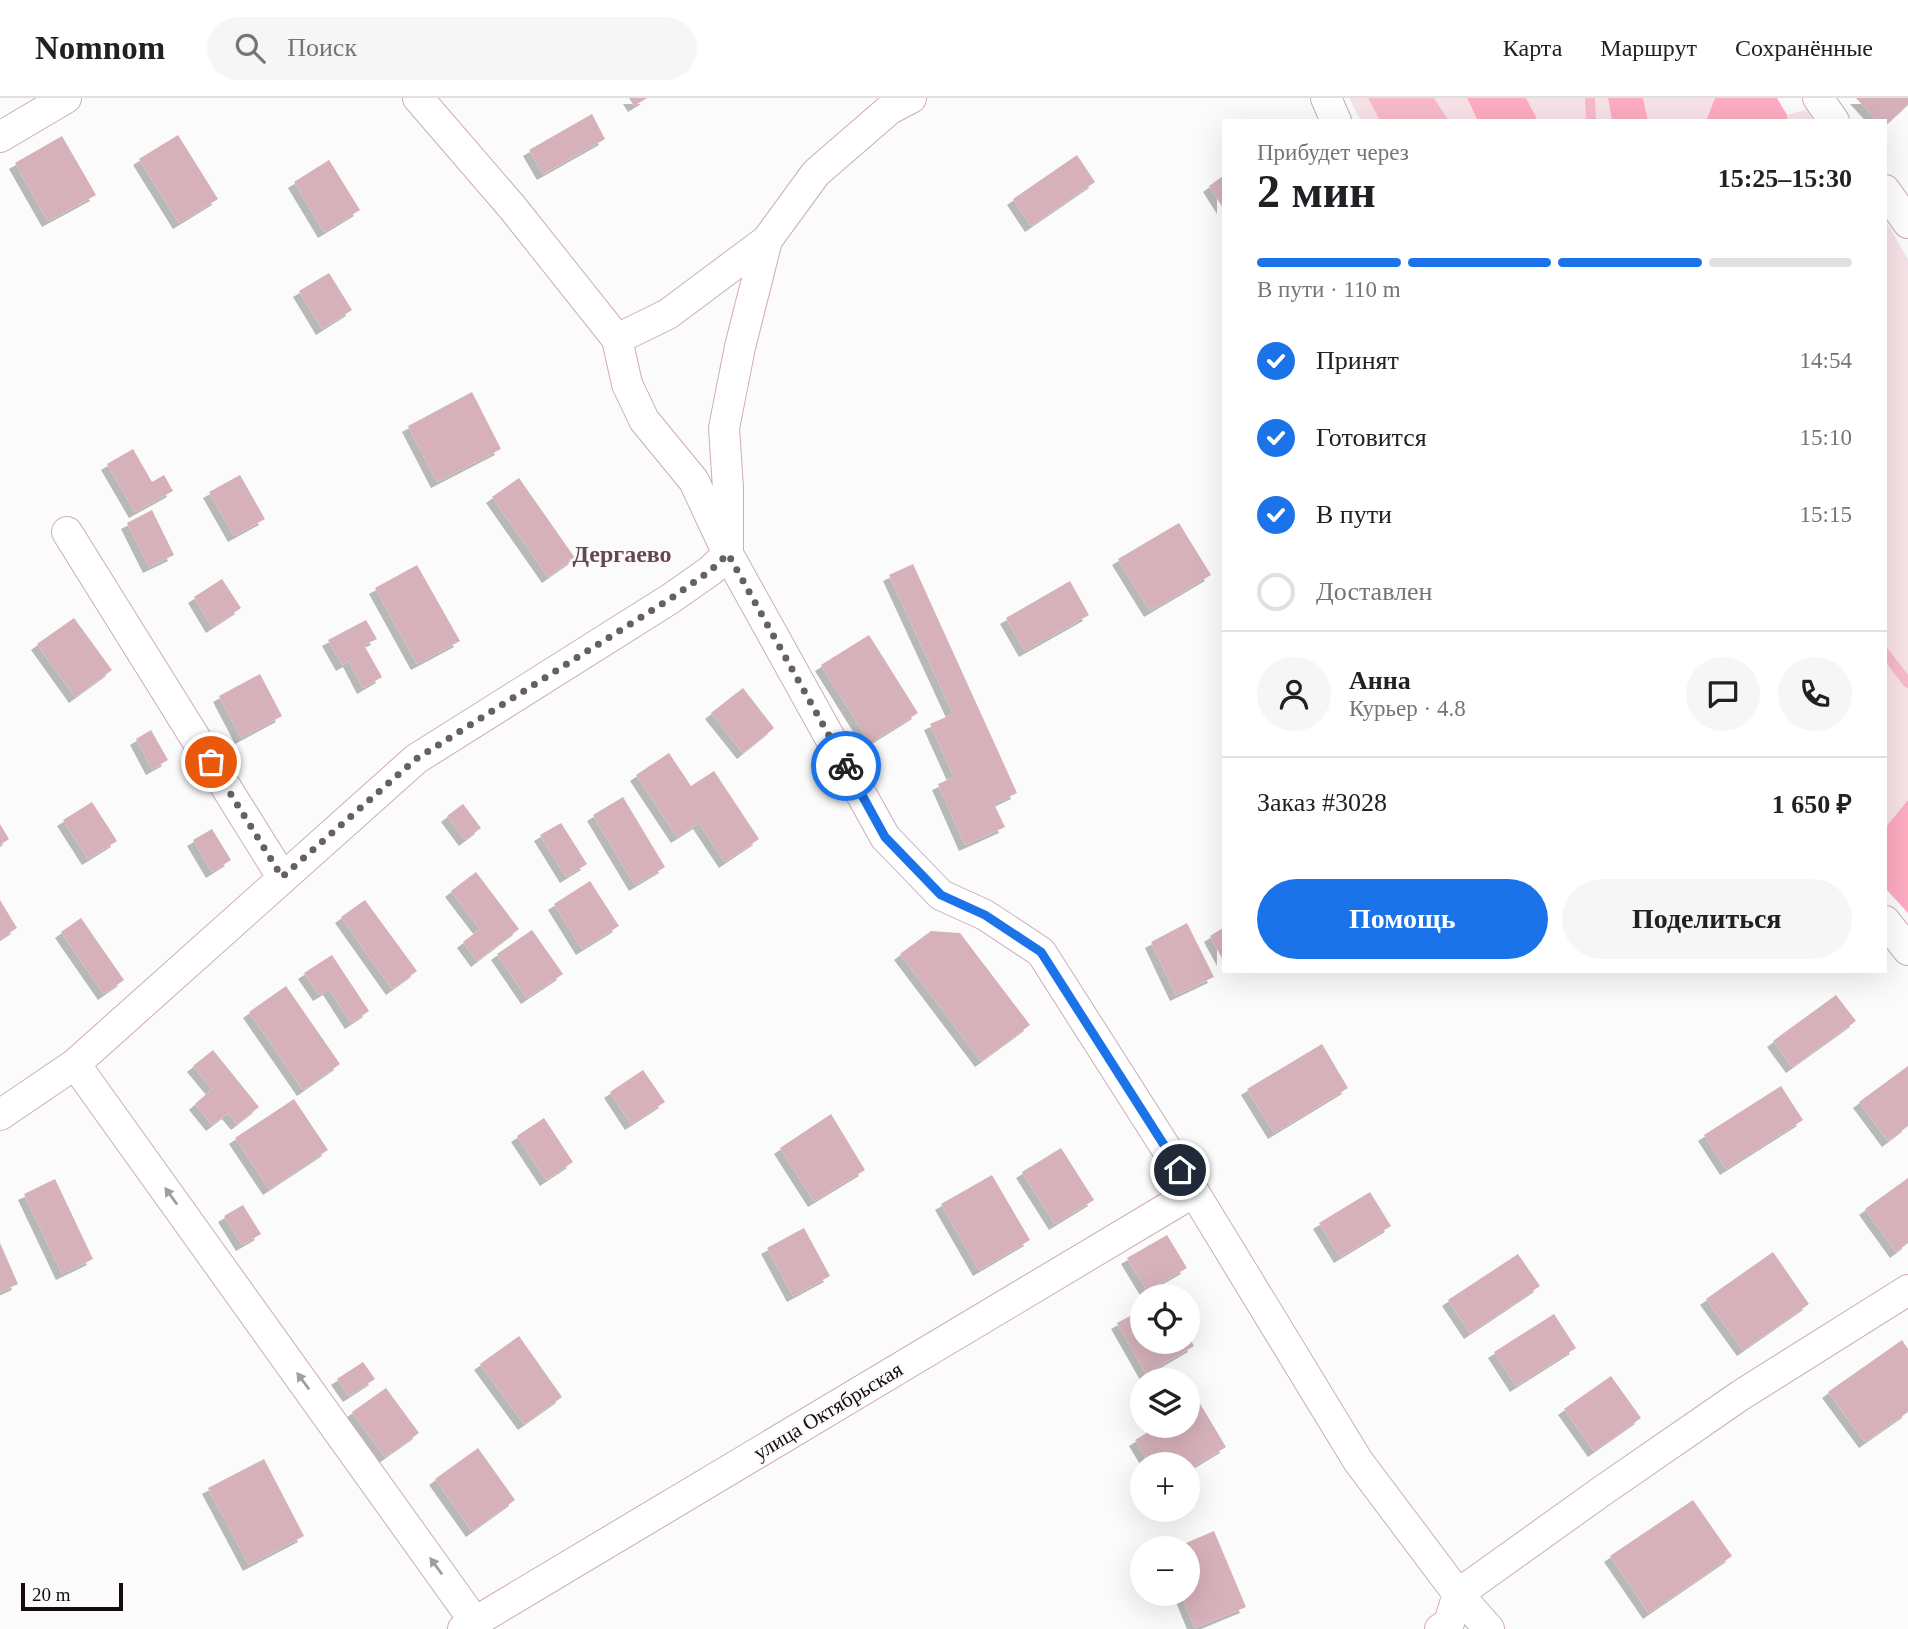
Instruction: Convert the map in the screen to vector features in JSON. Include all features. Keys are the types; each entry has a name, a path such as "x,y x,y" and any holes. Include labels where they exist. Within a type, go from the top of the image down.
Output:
{"street":[{"path":"0,137 66,98"},
{"path":"418,98 512,207 617,339 627,384 643,420 694,481 728,554 885,837 941,895 985,915 1041,952 1194,1192 1358,1461 1458,1594 1489,1629"},
{"path":"617,339 668,314 767,240 816,173 890,109 911,98"},
{"path":"1326,98 1335,119"},
{"path":"1818,98 1833,119"},
{"path":"1887,193 1908,223"},
{"path":"0,1115 75,1064 128,1019 282,877 416,759 670,599 710,571 728,554 724,428 740,347 767,240"},
{"path":"67,532 282,877"},
{"path":"1887,924 1908,950"},
{"path":"75,1064 469,1625"},
{"name":"улица Октябрьская","path":"469,1625 1194,1192"},
{"path":"1440,1629 1449,1623 1458,1594 1741,1395 1908,1290"}],"shaded area":[{"path":"1349,98 1368,98 1379,119 1360,119"},
{"path":"1368,98 1434,98 1448,119 1379,119"},
{"path":"1434,98 1467,98 1477,119 1448,119"},
{"path":"1467,98 1526,98 1537,119 1477,119"},
{"path":"1526,98 1608,98 1612,119 1537,119"},
{"path":"1608,98 1643,98 1648,119 1612,119"},
{"path":"1643,98 1715,98 1707,119 1648,119"},
{"path":"1715,98 1777,98 1788,119 1707,119"},
{"path":"1805,110 1812,119 1788,119 1787,115"},
{"path":"1887,223 1908,259 1908,800 1887,826"},
{"path":"1908,800 1908,913 1887,890 1887,826"}],"building":[{"path":"629,98 647,98 634,106"},
{"path":"1856,98 1908,98 1908,105 1887,124 1887,119 1875,119"},
{"path":"592,114 605,139 543,174 529,150"},
{"path":"178,135 218,199 179,223 139,159"},
{"path":"62,136 96,195 48,221 15,163"},
{"path":"1077,155 1095,182 1031,226 1013,199"},
{"path":"329,160 360,210 324,232 294,182"},
{"path":"1222,177 1222,206 1209,186"},
{"path":"329,273 352,310 322,329 299,291"},
{"path":"472,392 501,449 437,482 408,426"},
{"path":"133,449 152,482 164,475 173,491 135,512 107,464"},
{"path":"240,475 265,519 234,536 209,492"},
{"path":"519,478 575,558 548,577 492,497"},
{"path":"152,510 174,555 149,567 127,523"},
{"path":"1179,523 1211,575 1150,611 1118,559"},
{"path":"913,564 1017,793 994,804 1005,827 965,845 938,784 954,777 930,724 953,714 889,575"},
{"path":"417,565 460,641 417,664 375,588"},
{"path":"222,579 241,608 212,627 194,597"},
{"path":"1070,581 1089,615 1025,651 1006,618"},
{"path":"74,618 112,670 75,697 37,644"},
{"path":"366,620 377,639 364,645 382,677 363,688 349,661 342,665 328,640"},
{"path":"869,635 918,713 870,743 821,665"},
{"path":"260,674 282,716 241,738 219,696"},
{"path":"743,688 774,728 743,753 711,713"},
{"path":"151,730 168,760 152,769 136,739"},
{"path":"669,753 691,786 714,771 759,839 725,862 699,823 677,837 636,775"},
{"path":"623,797 665,867 635,885 593,815"},
{"path":"92,802 117,841 88,859 63,820"},
{"path":"463,804 481,828 465,840 447,816"},
{"path":"561,823 587,864 566,877 540,835"},
{"path":"0,824 9,839 0,845"},
{"path":"212,829 231,860 212,872 193,840"},
{"path":"476,872 519,929 477,961 463,942 480,929 451,891"},
{"path":"590,881 619,926 582,949 554,904"},
{"path":"0,900 17,928 0,939"},
{"path":"365,900 417,971 392,989 341,917"},
{"path":"81,918 124,980 104,994 61,932"},
{"path":"1187,923 1214,977 1176,995 1151,942"},
{"path":"1222,929 1222,958 1210,936"},
{"path":"532,930 563,974 527,998 497,954"},
{"path":"931,931 960,933 1030,1025 981,1061 900,954"},
{"path":"332,955 369,1011 351,1023 329,989 319,995 304,973"},
{"path":"286,986 340,1064 303,1090 249,1012"},
{"path":"1836,995 1856,1021 1792,1067 1773,1041"},
{"path":"1322,1044 1348,1088 1274,1133 1247,1089"},
{"path":"213,1050 259,1107 237,1124 228,1113 212,1125 195,1104 212,1089 193,1066"},
{"path":"1908,1066 1908,1126 1888,1141 1859,1102"},
{"path":"643,1070 665,1102 631,1124 610,1092"},
{"path":"1781,1086 1803,1120 1726,1169 1704,1135"},
{"path":"294,1099 328,1150 269,1189 235,1138"},
{"path":"831,1114 865,1170 814,1201 780,1148"},
{"path":"544,1118 573,1162 546,1180 517,1136"},
{"path":"1061,1148 1094,1200 1055,1224 1022,1172"},
{"path":"992,1175 1030,1240 979,1270 941,1204"},
{"path":"1908,1178 1908,1243 1896,1252 1865,1209"},
{"path":"55,1179 93,1259 62,1274 24,1194"},
{"path":"1370,1192 1391,1226 1340,1257 1319,1223"},
{"path":"243,1205 261,1234 242,1245 224,1216"},
{"path":"804,1228 830,1276 793,1296 767,1248"},
{"path":"1167,1235 1187,1268 1159,1284 1143,1284 1127,1258"},
{"path":"0,1243 18,1284 0,1292"},
{"path":"1773,1252 1809,1304 1743,1350 1706,1299"},
{"path":"1518,1254 1540,1286 1470,1333 1448,1300"},
{"path":"1554,1314 1576,1348 1516,1386 1494,1352"},
{"path":"1130,1316 1130,1346 1117,1323"},
{"path":"519,1336 562,1397 524,1424 480,1364"},
{"path":"1902,1340 1908,1349 1908,1412 1865,1442 1828,1392"},
{"path":"1135,1354 1180,1354 1156,1368 1143,1368"},
{"path":"363,1362 375,1379 349,1396 337,1379"},
{"path":"1611,1376 1641,1418 1594,1451 1564,1409"},
{"path":"386,1388 419,1433 385,1457 352,1412"},
{"path":"1200,1404 1226,1447 1200,1463 1200,1452 1142,1452 1135,1440 1200,1438"},
{"path":"478,1448 515,1500 472,1531 435,1479"},
{"path":"264,1459 304,1536 249,1565 208,1488"},
{"path":"1693,1500 1732,1556 1649,1613 1610,1556"},
{"path":"1214,1531 1246,1607 1195,1628 1186,1606 1200,1606 1200,1537"}],"waterway":[{"path":"1590,98 1591,119"},
{"path":"1887,656 1908,683"}],"way so far":[{"path":"211,762 282,877 416,759 670,599 710,571 728,554 846,766"}],"district":[{"name":"Дергаево","path":"622,554"}],"route":[{"path":"846,766 885,837 941,895 985,915 1041,952 1180,1170"}]}
